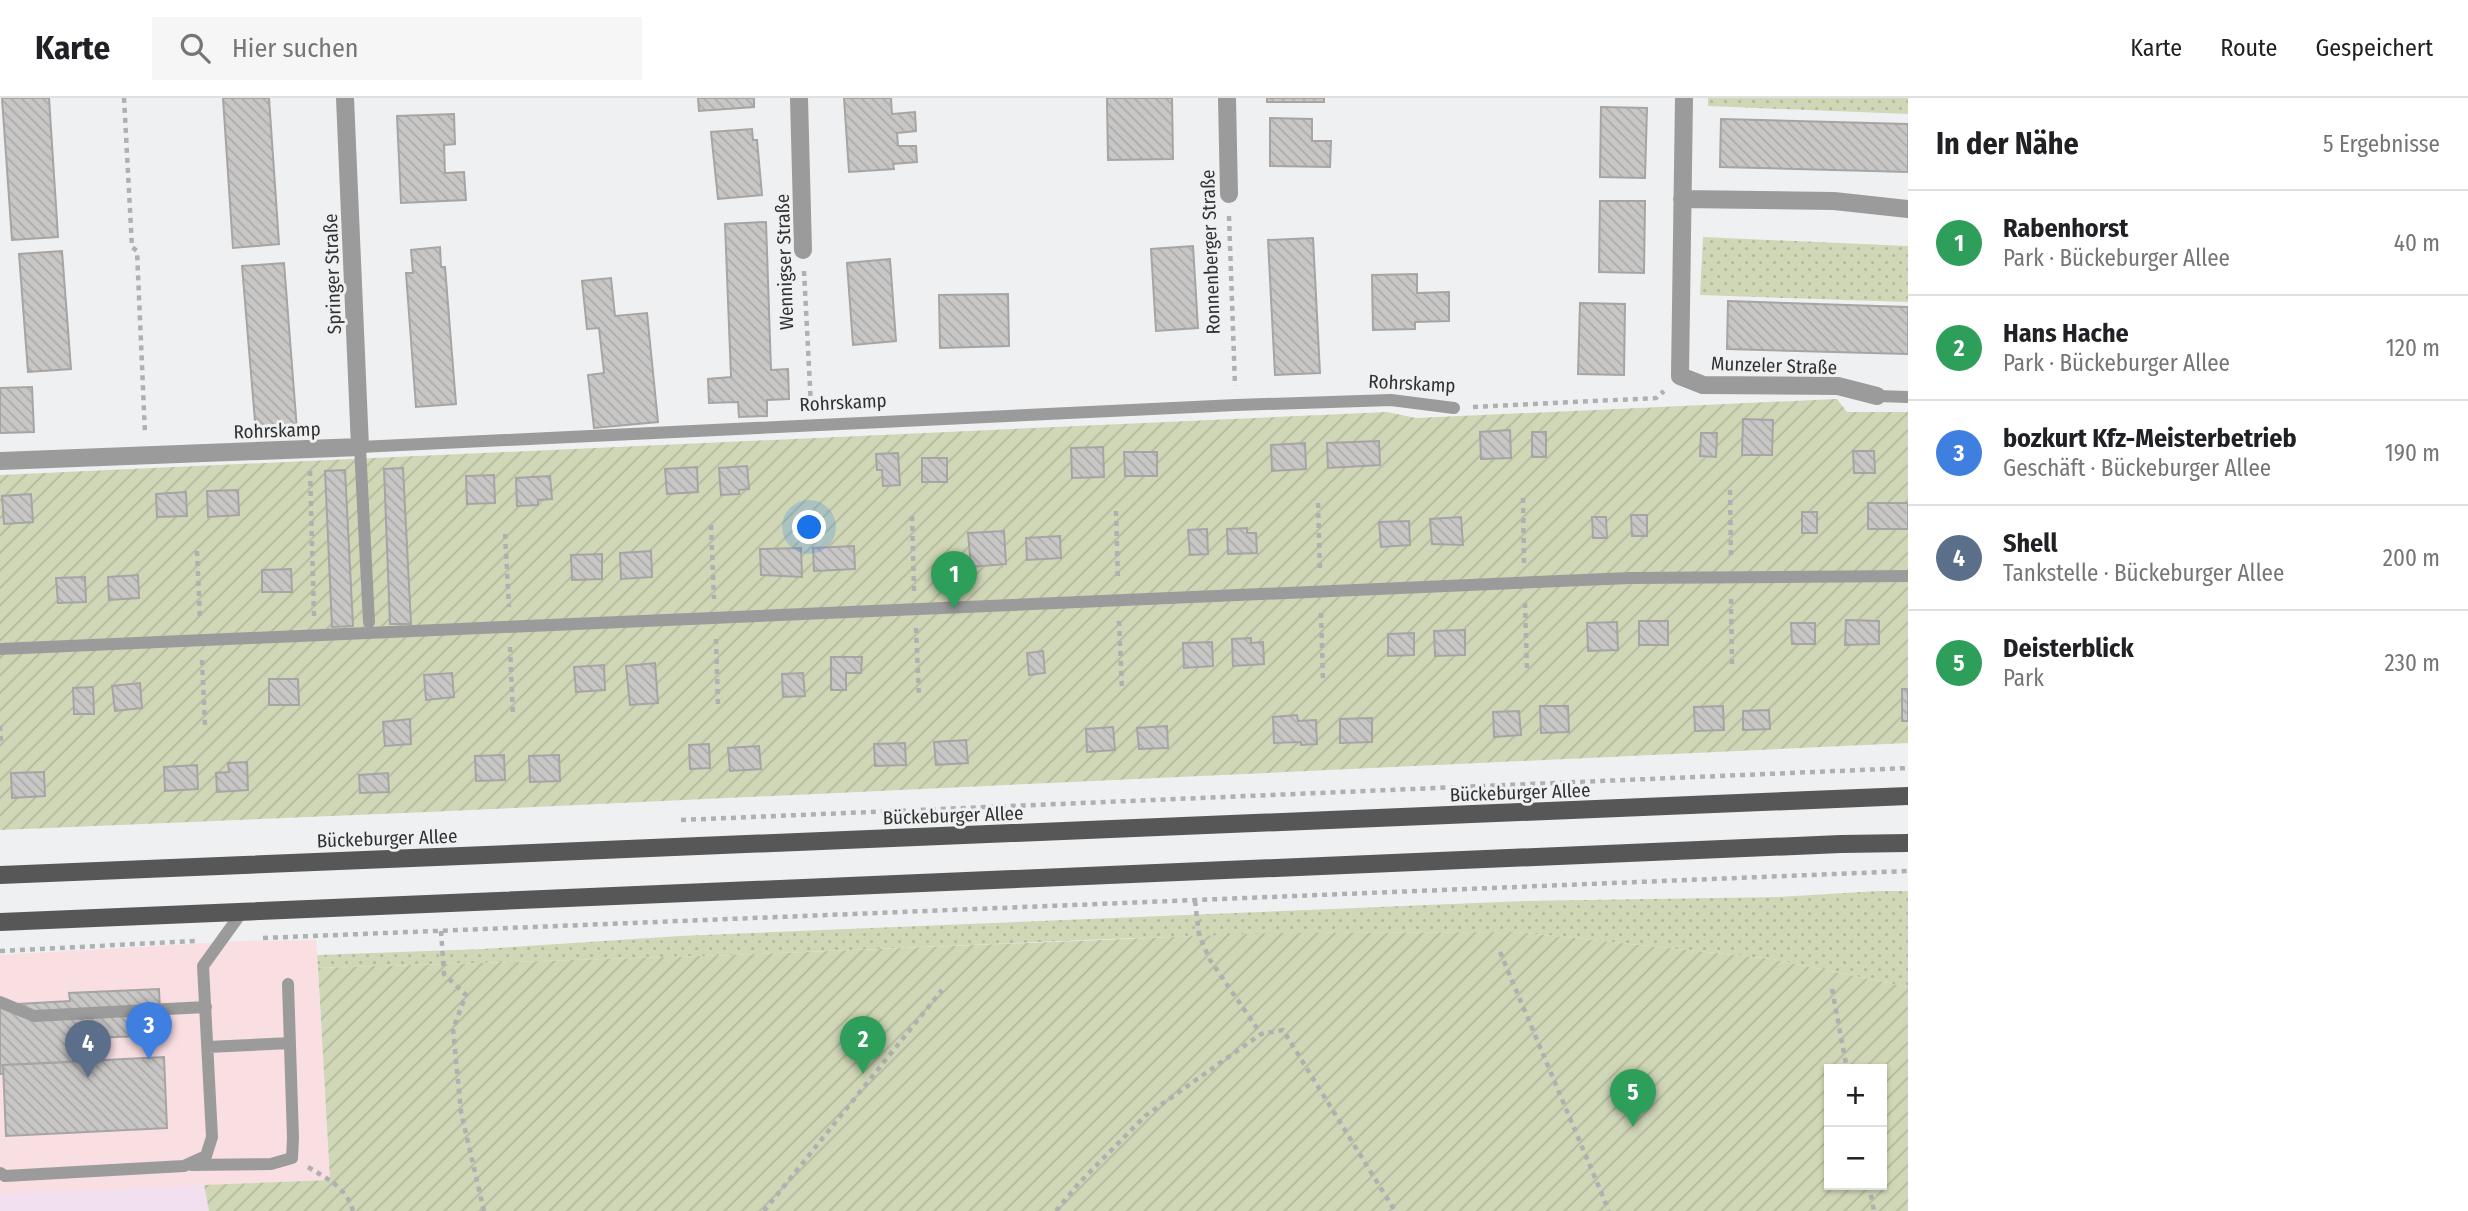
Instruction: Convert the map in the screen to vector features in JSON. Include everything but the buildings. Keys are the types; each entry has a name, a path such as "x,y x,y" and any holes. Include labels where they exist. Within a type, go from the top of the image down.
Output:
{"main road":[{"name":"Bückeburger Allee","path":"0,875 1908,796"},
{"path":"0,922 1908,843"}],"street":[{"name":"Springer Straße","path":"345,98 360,447"},
{"name":"Wennigser Straße","path":"799,98 803,250"},
{"name":"Ronnenberger Straße","path":"1227,98 1228,194"},
{"path":"1680,376 1684,98"},
{"path":"1682,199 1834,201 1908,209"},
{"name":"Munzeler Straße","path":"1680,376 1703,385 1838,386 1877,396"},
{"name":"Rohrskamp","path":"0,461 360,447"}],"lane":[{"path":"1877,396 1908,397"},
{"name":"Rohrskamp","path":"360,447 1236,405 1391,400 1454,408"},
{"path":"360,447 369,622"},
{"path":"0,649 1630,579 1908,576"},
{"path":"184,1166 206,1156 212,1137 203,966 242,912"},
{"path":"0,1173 5,1176 271,1164 292,1158 288,984"},
{"path":"0,1002 34,1016 206,1007"},
{"path":"208,1047 290,1043"}],"path":[{"path":"124,98 132,247 137,251 146,456"},
{"name":"Ronnenberger Straße","path":"1228,194 1236,405"},
{"name":"Wennigser Straße","path":"803,250 811,424"},
{"name":"Rohrskamp","path":"1454,408 1656,398 1680,376"},
{"path":"309,449 315,634"},
{"path":"0,726 1,741"},
{"path":"668,821 1908,768"},
{"path":"0,951 222,939 1908,871"},
{"path":"1195,901 1199,935 1210,960 1261,1034"},
{"path":"441,931 444,974 466,995 453,1028 461,1112 484,1211"},
{"path":"1500,953 1609,1211"},
{"path":"1832,989 1846,1064"},
{"path":"764,1211 942,990"},
{"path":"1056,1211 1080,1182 1145,1116 1261,1034 1283,1030 1395,1211"},
{"path":"292,1158 349,1196 353,1211"},
{"path":"1870,1190 1874,1211"}],"shaded area":[{"path":"316,940 330,1180 0,1194 0,955 241,941"},
{"path":"204,1185 209,1211 0,1211 0,1194"}],"green space":[{"path":"1708,98 1908,98 1908,114 1708,106"},
{"path":"1703,237 1908,246 1908,302 1700,295"},
{"path":"1837,399 1847,412 1908,412 1908,743 0,830 0,475 1387,412 1416,418"},
{"path":"1908,891 1908,987 1772,959 1517,932 1314,933 1110,939 732,955 318,968 317,955 483,949 680,936 1525,901 1778,897"},
{"path":"1517,932 1772,959 1908,987 1908,1211 209,1211 204,1185 330,1180 318,968 732,955 1271,933"}],"place":[{"name":"Rabenhorst","path":"954,609"},
{"name":"bozkurt Kfz-Meisterbetrieb","path":"149,1060"},
{"name":"Hans Hache","path":"863,1074"},
{"name":"Shell","path":"88,1078"},
{"name":"Deisterblick","path":"1633,1127"}]}
